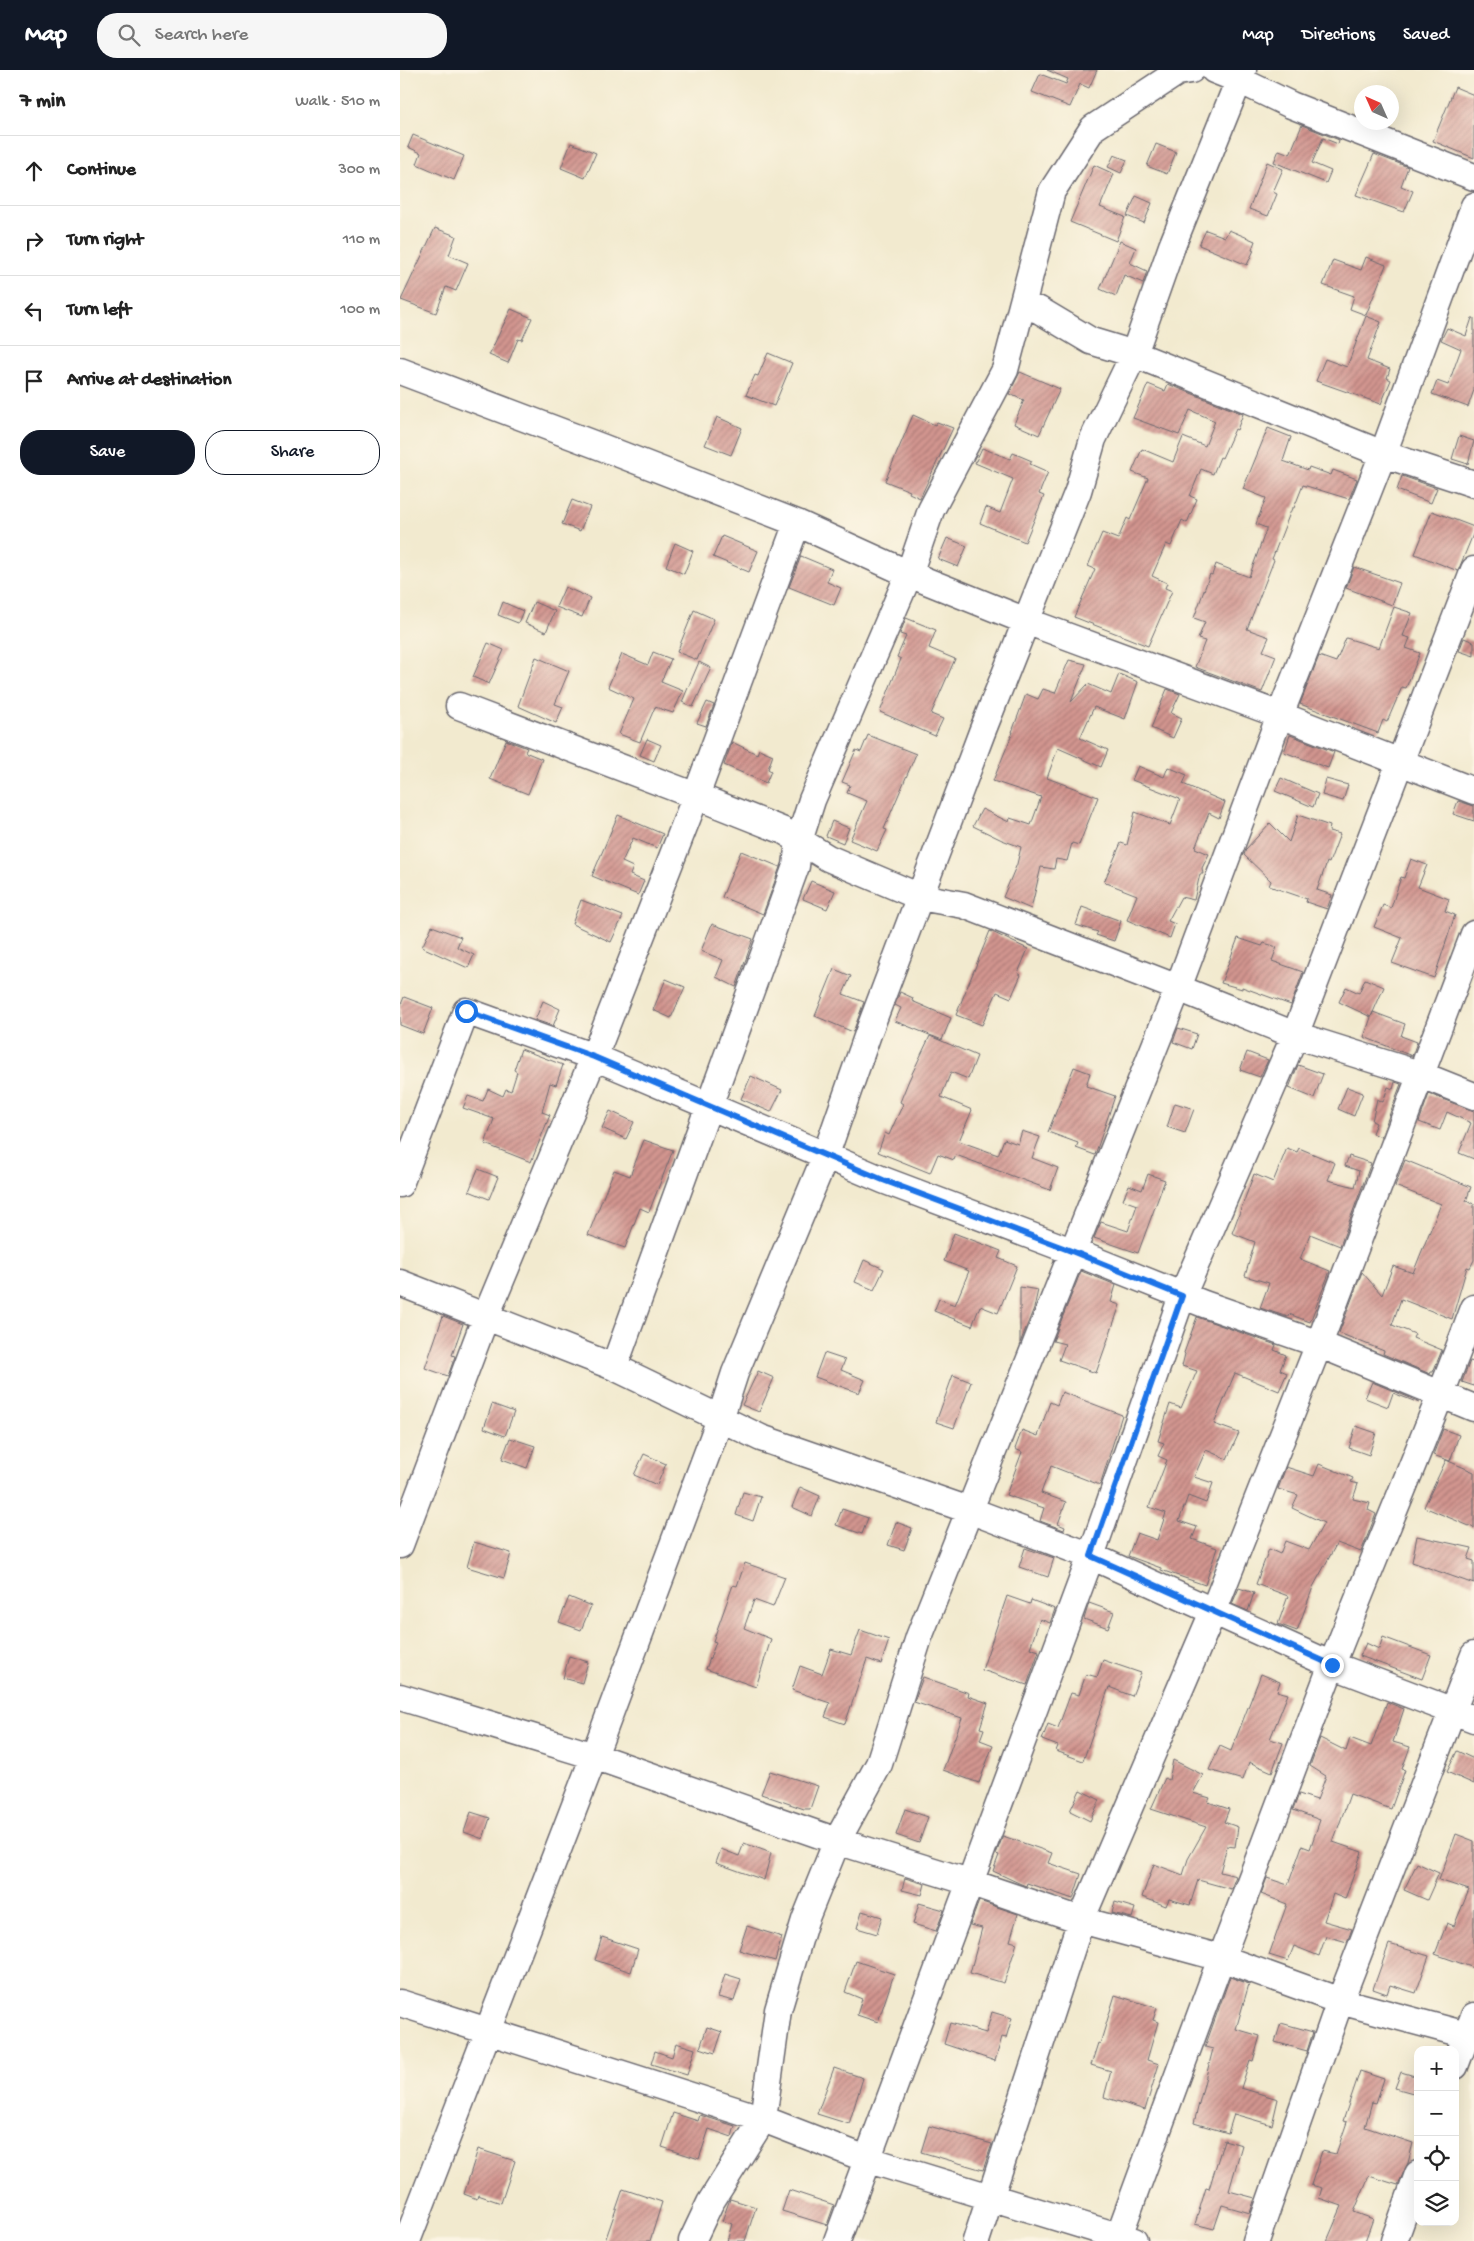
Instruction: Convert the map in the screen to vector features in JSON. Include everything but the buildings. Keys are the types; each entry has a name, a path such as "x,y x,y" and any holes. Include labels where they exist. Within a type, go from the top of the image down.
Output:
{"street":[{"path":"614,1366 671,1215 708,1106 796,866 799,841 812,800 909,574 931,510 1005,370 1052,191 1093,128 1178,72 1191,70"},
{"path":"1214,70 1241,75 1291,105 1474,177"},
{"path":"407,2241 594,1756 720,1419 735,1373 825,1157 869,1031 1026,621 1078,491 1094,439 1134,354 1172,246 1241,75"},
{"path":"692,2241 710,2204 763,2119 778,2010 805,1920 837,1841 880,1764 919,1637 1178,988 1280,715 1383,454 1474,206"},
{"path":"1022,305 1039,310 1091,341 1134,354 1383,454 1474,484"},
{"path":"400,371 604,448 797,524 909,574 1026,621 1280,715 1398,763 1474,791"},
{"path":"400,1545 486,1316 594,1057 696,796 797,524"},
{"path":"837,2241 869,2160 969,1882 1091,1556 1182,1296 1295,1035 1398,763 1474,570"},
{"path":"459,706 784,831 828,858 920,897 964,906 1295,1035 1419,1074 1474,1096"},
{"path":"976,2241 1081,1920 1213,1612 1319,1344 1419,1074 1474,934"},
{"path":"400,1184 466,1011 594,1057 764,1128 825,1157 1074,1252 1182,1296 1319,1344 1474,1408"},
{"path":"400,1283 614,1366 761,1438 969,1510 1091,1556 1332,1665 1463,1715"},
{"path":"400,2003 763,2119 869,2160 992,2196 1124,2239 1221,1958 1332,1665 1474,1308"},
{"path":"1256,2241 1340,2000 1463,1715 1474,1655"},
{"path":"400,1697 594,1756 837,1841 969,1882 1081,1920 1221,1958 1340,2000 1471,2029 1459,2057"},
{"path":"1394,2241 1415,2181"}],"route":[{"path":"466,1011 594,1057 764,1128 825,1157 1074,1252 1182,1296 1091,1556 1332,1665"}]}
